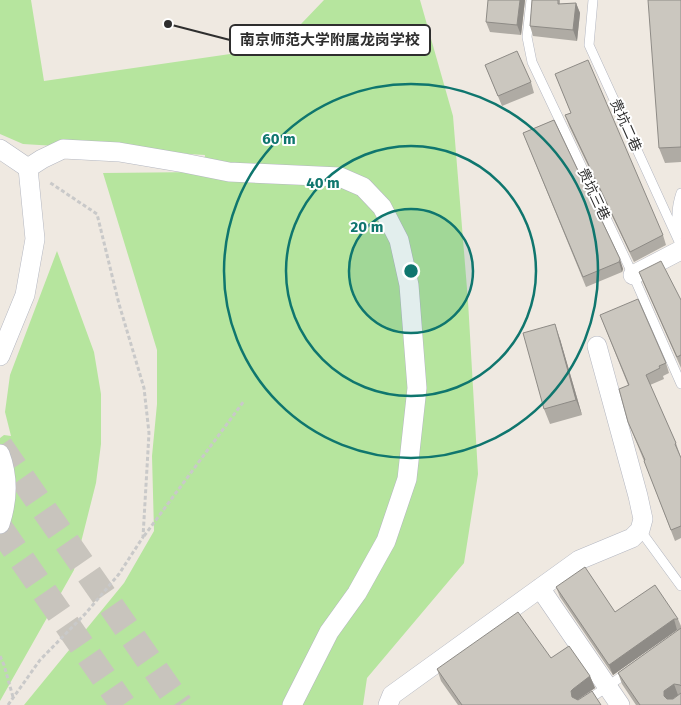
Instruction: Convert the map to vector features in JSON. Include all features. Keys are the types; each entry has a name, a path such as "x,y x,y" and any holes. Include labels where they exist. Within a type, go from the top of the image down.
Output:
{"street":[{"path":"0,149 28,168"},
{"path":"28,168 63,149 119,152 229,172 340,177 364,187 382,207 399,240 409,285 416,388 407,479 386,541 357,593 329,632 292,705"},
{"path":"0,356 25,295 35,239 28,168"},
{"path":"633,276 681,248"},
{"path":"388,705 392,694 579,560 632,538 640,530 643,519 638,496 597,346"},
{"path":"0,454 5,467 7,485 6,506 0,524"},
{"path":"540,588 620,705"}],"lane":[{"name":"贵坑三巷","path":"531,0 527,38 532,62 633,276 681,384"},
{"name":"贵坑二巷","path":"593,0 590,45 681,248"},
{"path":"681,193 676,205 681,242"},
{"path":"640,530 681,586"},
{"path":"581,705 632,670"}],"path":[{"path":"28,168 97,214 119,304 144,388 149,433 143,537"},
{"path":"8,705 40,660 86,613 119,574 143,537 244,401"},
{"path":"0,656 13,697"}],"green space":[{"path":"0,0 31,0 44,81 279,47 324,0 420,0 453,116 468,301 478,474 464,563 367,678 363,705 24,705 124,583 154,531 152,456 157,404 157,350 103,173 202,172 205,155 23,144 0,134"},
{"path":"57,251 94,352 101,394 101,444 96,483 74,570 0,701 0,438 4,435 11,436 5,412 10,375"}],"building":[{"path":"488,0 520,0 517,25 486,22"},
{"path":"532,0 558,0 558,4 576,3 573,30 530,26"},
{"path":"648,0 681,0 681,147 659,148"},
{"path":"517,51 531,82 498,96 485,65"},
{"path":"588,60 663,235 630,252 565,115 571,113 555,74"},
{"path":"554,120 620,259 619,262 583,277 523,133"},
{"path":"661,261 681,300 681,355 677,357 639,272"},
{"path":"638,299 666,363 646,375 681,458 681,526 671,530 645,460 628,422 619,389 629,385 600,315"},
{"path":"555,324 576,400 544,409 523,333"},
{"path":"585,567 615,612 655,585 678,619 674,619 609,665 556,587"},
{"path":"518,612 551,658 569,646 590,676 571,691 572,697 578,700 592,691 601,705 462,705 437,669"},
{"path":"681,628 681,686 674,684 664,691 664,696 667,699 673,699 681,693 681,705 640,705 618,673"}],"tunnel":[{"path":"0,446 180,705"},
{"path":"0,528 123,705"}],"place":[{"name":"南京师范大学附属龙岗学校","path":"168,24"}]}
